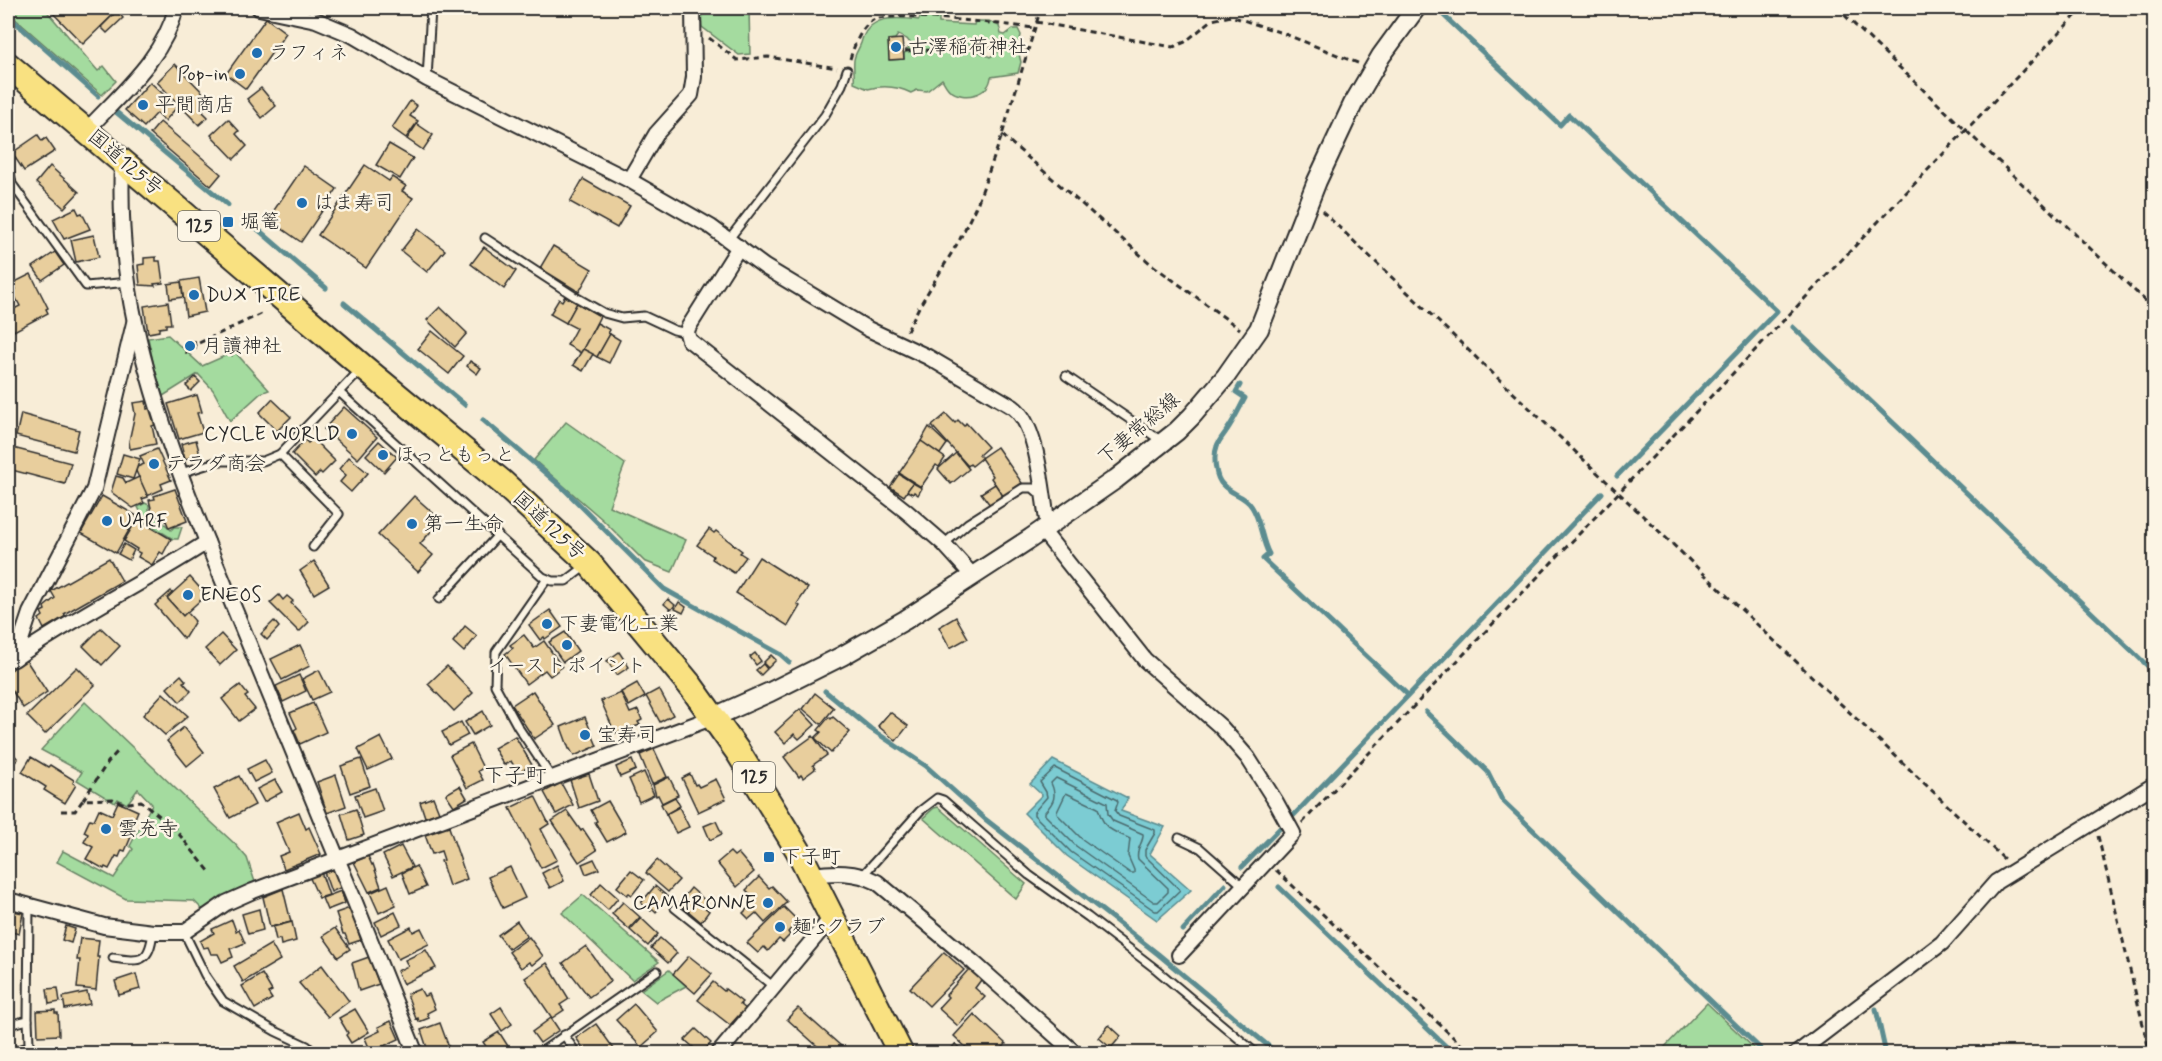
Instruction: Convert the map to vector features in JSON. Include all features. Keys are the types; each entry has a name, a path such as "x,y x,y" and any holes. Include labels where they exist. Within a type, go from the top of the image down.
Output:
{"highway":[{"name":"国道125号","path":"8,65 502,482 589,563 714,717 771,803 811,875 901,1053"}],"main road":[{"name":"下妻常総線","path":"714,717 865,645 1045,528 1177,431 1208,399 1259,329 1310,200 1353,104 1372,70 1416,8"}],"street":[{"path":"86,130 155,55 167,35 176,8"},
{"path":"259,8 316,20 352,35 427,79 628,180 734,243 765,267 868,329 928,357 1020,412 1035,451 1043,496 1045,528 1145,660 1221,727 1248,758 1293,833 1179,956"},
{"path":"628,180 656,134 691,95 694,86 693,8"},
{"path":"122,162 122,211 129,282 134,320 151,388 207,542 416,1053"},
{"path":"734,243 687,333 694,344 866,478 944,544 973,576"},
{"path":"11,660 30,613 94,489 134,320"},
{"path":"11,660 60,628 157,574 207,542"},
{"path":"8,900 104,926 153,932 184,932 226,903 337,858 714,717"},
{"path":"1796,1053 1942,943 1996,882 2154,785"},
{"path":"811,875 837,872 863,875 877,882 1076,1053"},
{"path":"718,1053 832,917"}],"lane":[{"path":"427,79 431,8"},
{"path":"734,243 825,115 842,86 847,70"},
{"path":"8,162 12,184 86,286 129,282"},
{"path":"485,238 604,313 622,318 644,316 674,330 687,333"},
{"path":"181,473 219,461 263,460 280,454 363,367"},
{"path":"1065,376 1163,442"},
{"path":"339,392 543,578 566,581 589,563"},
{"path":"280,454 339,514 313,547"},
{"path":"944,544 968,523 1023,488 1033,488 1043,496"},
{"path":"439,599 498,535"},
{"path":"548,579 496,652 495,685 518,727 552,778"},
{"path":"863,875 920,811 937,798 943,800 1029,875 1157,970 1257,1053"},
{"path":"1179,838 1200,848 1243,886"},
{"path":"8,1053 28,1047 29,1044 29,906"},
{"path":"675,908 774,987"},
{"path":"112,958 133,962 143,959 151,948 153,932"},
{"path":"184,932 205,975 223,1001 307,1046 315,1053"},
{"path":"538,1053 657,971"},
{"path":"8,1025 28,1020"},
{"path":"564,1035 577,1053"}],"path":[{"path":"901,345 919,307 943,270 982,193 1041,8"},
{"path":"1837,8 2154,309"},
{"path":"1293,833 2083,8"},
{"path":"693,25 737,60 768,57 847,70 850,57 863,30 872,20 878,18 906,16 1034,28"},
{"path":"1036,22 1173,47 1180,45 1212,20 1231,16 1285,34 1372,70"},
{"path":"905,51 1028,47"},
{"path":"1002,135 1151,264 1252,339"},
{"path":"1310,200 2016,870"},
{"path":"199,343 261,314"},
{"path":"61,811 75,811 118,751"},
{"path":"83,800 113,799 124,804 141,801 173,827 210,872"},
{"path":"8,825 15,804"},
{"path":"2094,821 2150,1053"},
{"path":"1266,861 1328,916 1471,1053"}],"green space":[{"path":"8,8 44,8 98,71 104,66 116,81 102,95 12,16"},
{"path":"700,8 749,8 750,54 739,55 702,27"},
{"path":"921,13 939,15 939,23 974,25 975,21 989,21 999,26 1001,34 1005,35 1013,29 1018,29 1021,35 1018,50 1021,62 1018,73 991,77 986,88 969,96 962,96 951,91 942,79 927,91 917,90 911,93 890,87 868,89 854,83 855,58 864,34 870,27 883,20 900,18 919,20","holes":["898,35 907,39 911,44 904,54 904,59 890,60 888,40 895,39","991,40 1004,44 1006,47 990,57 973,49 967,51 962,46 965,44 983,46"]},
{"path":"168,335 202,366 229,354 232,356 235,352 269,390 261,393 230,421 213,390 198,374 163,396 148,338"},
{"path":"566,422 625,464 609,506 686,540 672,572 644,561 603,520 534,460"},
{"path":"145,503 149,505 149,516 153,519 159,518 171,530 174,527 182,527 178,539 173,539 140,519 141,513 138,507"},
{"path":"85,702 235,844 247,858 255,882 221,898 204,911 194,901 126,899 57,862 63,851 114,878 133,849 130,846 152,804 138,789 127,804 118,799 115,803 77,780 82,772 41,750"},
{"path":"938,807 1026,884 1016,899 923,818"},
{"path":"583,895 659,962 632,980 562,913"},
{"path":"669,970 686,986 656,1002 641,990"},
{"path":"1707,1003 1759,1053 1659,1053"}],"water":[{"path":"1053,760 1128,798 1121,811 1165,827 1150,854 1191,890 1157,920 1067,856 1024,813 1042,795 1030,784"}],"building":[{"path":"48,8 120,8 83,44"},
{"path":"117,11 123,18 107,33 101,27"},
{"path":"266,18 286,33 246,89 226,74"},
{"name":"古澤稲荷神社","path":"902,39 904,59 889,60 888,40"},
{"path":"175,64 212,102 202,111 208,117 199,125 157,82"},
{"path":"150,82 177,107 165,121 157,113 144,127 125,110"},
{"path":"261,88 276,106 262,118 247,99"},
{"path":"410,101 417,106 410,116 418,121 406,138 392,128"},
{"path":"228,119 239,131 236,134 247,146 234,159 211,135"},
{"path":"160,122 221,174 211,186 150,134"},
{"path":"417,124 433,135 423,150 407,139"},
{"path":"38,135 42,141 46,138 55,151 24,171 12,153"},
{"path":"389,144 413,158 400,179 376,165"},
{"path":"365,165 389,181 392,177 406,186 402,191 413,198 366,268 318,235"},
{"path":"50,166 79,192 64,208 36,183"},
{"path":"304,166 337,189 301,242 268,219"},
{"path":"583,179 630,206 617,228 570,202"},
{"path":"76,208 79,214 82,213 90,229 64,239 53,219"},
{"path":"418,229 445,250 427,272 401,251"},
{"path":"94,235 99,257 76,262 71,240"},
{"path":"553,246 592,269 579,292 540,268"},
{"path":"484,247 516,271 504,289 471,264"},
{"path":"55,252 64,265 42,280 33,267"},
{"path":"156,257 156,261 160,261 163,283 154,284 155,286 140,285 138,265 144,264 144,258"},
{"path":"31,274 48,308 46,309 48,313 14,331 12,326 8,329 8,312 20,306 12,291 16,289 13,283"},
{"path":"199,278 205,312 186,316 181,281"},
{"path":"181,282 183,297 170,299 168,284"},
{"path":"565,296 577,303 566,323 550,314 559,299 562,301"},
{"path":"168,302 171,324 159,328 159,331 148,333 144,306"},
{"path":"577,303 600,316 581,353 567,345 576,328 566,323"},
{"path":"440,307 467,333 455,347 427,320"},
{"path":"597,323 610,330 608,333 610,334 597,357 583,349"},
{"path":"432,331 463,356 449,374 418,349"},
{"path":"610,334 620,340 609,363 597,357"},
{"path":"195,341 196,348 186,353 185,343"},
{"path":"583,349 593,354 583,371 573,365"},
{"path":"470,361 481,368 477,374 467,366"},
{"path":"195,377 200,382 191,391 186,386"},
{"path":"197,395 202,412 197,413 203,432 179,439 168,404"},
{"path":"272,399 291,417 277,431 259,413"},
{"path":"146,401 147,409 151,408 155,425 152,426 156,444 130,449 129,441 135,414 133,403"},
{"path":"344,407 377,437 358,459 324,429"},
{"path":"21,414 79,430 74,451 16,436"},
{"path":"946,414 955,423 958,420 964,426 966,423 988,447 979,455 982,458 972,466 970,464 968,466 932,426"},
{"path":"929,427 947,444 940,454 921,441"},
{"path":"313,439 335,461 322,474 320,472 315,477 292,454 305,440 308,443"},
{"path":"196,440 200,455 185,459 181,444"},
{"path":"379,441 397,457 384,472 366,455"},
{"path":"921,441 945,458 939,467 936,465 921,487 899,473"},
{"path":"997,447 1022,483 1003,496 981,458"},
{"path":"13,448 71,463 65,484 8,469"},
{"path":"157,449 171,480 161,484 163,489 147,496 136,471 137,467 144,464 140,456"},
{"path":"956,453 969,469 951,484 938,469"},
{"path":"123,454 140,459 133,479 117,474"},
{"path":"349,457 368,473 351,492 340,482 346,475 339,469"},
{"path":"899,474 913,483 904,496 890,487"},
{"path":"116,476 123,478 126,483 139,477 148,497 142,499 144,503 133,508 111,492"},
{"path":"913,483 922,488 918,495 907,491"},
{"path":"995,484 1003,496 990,505 981,493"},
{"path":"175,489 187,521 169,528 164,516 153,516 149,500"},
{"path":"102,496 137,516 116,553 81,533"},
{"path":"414,496 441,520 420,544 433,555 418,572 378,535"},
{"path":"137,519 171,539 163,554 160,552 152,565 138,557 140,553 136,551 137,549 124,541"},
{"path":"709,529 714,533 716,531 742,551 740,553 746,557 734,573 712,559 713,556 697,545"},
{"path":"124,544 134,550 129,560 118,554"},
{"path":"759,557 808,588 797,604 800,606 788,626 736,593"},
{"path":"109,558 122,581 64,614 66,616 44,629 39,619 43,616 41,612 45,610 44,607 55,598 51,591"},
{"path":"314,561 329,585 314,594 300,571"},
{"path":"190,577 206,595 183,616 167,598"},
{"path":"171,591 172,593 167,598 183,616 187,612 195,621 184,639 155,605"},
{"path":"279,595 283,600 287,596 293,601 291,603 309,622 299,632 270,603"},
{"path":"668,599 675,605 671,610 664,604"},
{"path":"679,602 686,607 683,613 675,609"},
{"path":"550,610 562,627 540,640 529,625"},
{"path":"956,617 968,638 950,648 939,627"},
{"path":"274,621 279,627 267,640 261,634"},
{"path":"465,626 477,636 464,652 453,642"},
{"path":"101,628 120,646 102,665 83,646"},
{"path":"565,632 578,651 563,662 549,642"},
{"path":"221,634 236,650 220,665 205,649"},
{"path":"524,635 534,648 544,641 562,667 550,676 545,670 526,684 505,654 513,648 510,645"},
{"path":"300,645 310,666 282,680 271,659"},
{"path":"619,652 629,667 617,675 607,661"},
{"path":"755,653 761,661 756,665 750,657"},
{"path":"771,655 776,660 768,668 763,663"},
{"path":"26,660 47,692 23,708 8,684 8,672"},
{"path":"763,664 767,669 761,675 756,670"},
{"path":"447,666 473,693 454,711 428,684"},
{"path":"77,667 95,685 45,734 27,716"},
{"path":"319,670 330,692 312,700 302,679"},
{"path":"181,675 186,681 183,682 191,691 180,702 167,688"},
{"path":"299,675 306,691 283,702 276,686"},
{"path":"637,683 645,697 629,706 621,692"},
{"path":"240,685 248,695 245,697 255,709 239,721 222,699"},
{"path":"659,689 673,715 660,722 646,696"},
{"path":"533,691 555,725 534,739 512,705"},
{"path":"163,693 188,716 165,735 143,715"},
{"path":"621,693 630,713 638,710 642,720 638,722 640,725 615,733 601,701"},
{"path":"815,693 834,708 821,724 803,709"},
{"path":"313,703 326,732 300,744 294,730 297,728 290,713"},
{"path":"800,709 815,725 799,739 794,734 785,743 775,732"},
{"path":"483,711 490,725 473,735 465,722"},
{"path":"890,712 908,726 896,741 878,726"},
{"path":"585,717 597,746 574,756 561,727"},
{"path":"829,717 831,719 833,717 850,732 831,753 815,738 821,732 818,730"},
{"path":"461,722 468,735 449,745 442,732"},
{"path":"184,727 204,752 187,766 167,741"},
{"path":"515,736 532,765 518,773 511,761 504,765 494,748"},
{"path":"813,736 827,755 813,765 815,769 803,778 801,775 799,777 784,757"},
{"path":"381,737 392,759 368,770 358,749"},
{"path":"471,744 483,768 478,771 483,780 467,788 450,755"},
{"path":"8,748 18,759 8,769"},
{"path":"654,749 667,777 652,784 640,755"},
{"path":"31,757 48,767 50,765 74,780 73,783 76,785 65,803 44,790 46,787 22,772"},
{"path":"361,759 370,786 350,793 341,766"},
{"path":"265,760 272,773 254,782 247,769"},
{"path":"632,760 636,770 620,777 616,767"},
{"path":"644,772 654,795 639,802 629,779"},
{"path":"589,774 598,801 579,808 570,780"},
{"path":"690,774 695,785 699,787 716,779 726,799 698,812 682,778"},
{"path":"336,775 346,806 327,813 317,782"},
{"path":"239,776 255,805 230,818 214,789"},
{"path":"669,777 678,795 662,803 658,795 656,796 653,785"},
{"path":"275,780 282,792 264,802 257,789"},
{"path":"561,783 573,805 556,814 544,792"},
{"path":"460,786 467,798 454,806 446,794"},
{"path":"375,788 383,811 363,818 355,795"},
{"path":"535,796 549,824 541,829 557,860 541,868 510,808"},
{"path":"433,797 439,812 425,817 420,802"},
{"path":"675,797 680,806 666,814 661,804"},
{"path":"608,801 626,832 607,842 591,810"},
{"path":"118,802 138,811 132,825 129,824 127,829 133,832 125,851 122,850 119,857 116,856 109,869 105,867 104,869 86,859 93,847 84,842 88,834 84,832 90,819 94,820 99,809 112,815"},
{"path":"679,807 689,827 676,833 666,814"},
{"path":"356,809 364,835 349,840 341,814"},
{"path":"567,811 597,850 579,862 552,821"},
{"path":"299,812 306,829 309,827 321,854 284,869 279,856 289,852 276,822"},
{"path":"716,821 722,834 710,840 704,826"},
{"path":"449,827 467,879 449,886 441,861 444,860 441,851 432,854 425,835"},
{"path":"401,846 412,867 393,876 383,855"},
{"path":"730,852 734,856 738,853 754,872 737,887 717,863"},
{"path":"368,856 381,887 369,892 354,862"},
{"path":"594,859 599,869 586,874 582,864"},
{"path":"657,860 679,880 668,892 646,873"},
{"path":"334,864 342,887 331,892 323,869"},
{"path":"557,865 564,881 550,888 542,873"},
{"path":"416,866 426,887 410,894 402,873"},
{"path":"510,867 525,898 503,908 488,877"},
{"path":"320,869 329,895 319,898 308,874"},
{"path":"631,870 644,880 632,895 629,893 627,895 617,887"},
{"path":"759,877 769,888 772,886 787,902 765,923 756,913 749,919 743,913 756,900 746,890"},
{"path":"601,883 618,898 608,910 591,895"},
{"path":"388,885 396,905 379,913 370,893"},
{"path":"655,886 668,897 656,912 641,903"},
{"path":"691,888 708,903 704,907 709,911 701,922 679,903"},
{"path":"283,889 291,922 270,927 263,897"},
{"path":"341,891 345,903 327,910 322,898"},
{"path":"623,902 640,917 629,929 612,914"},
{"path":"784,907 798,921 783,942 779,939 768,951 764,947 758,953 747,943"},
{"path":"350,908 361,940 349,944 336,913"},
{"path":"259,909 263,930 248,934 242,914"},
{"path":"8,910 23,913 19,934 8,931"},
{"path":"395,912 401,925 381,935 375,922"},
{"path":"641,918 658,934 648,946 630,930"},
{"path":"232,920 236,931 239,929 245,943 230,949 233,957 222,962 218,954 211,954 208,947 203,948 200,941 214,933 212,929"},
{"path":"517,921 527,936 509,949 498,935"},
{"path":"292,922 296,941 281,945 280,939 276,940 273,927"},
{"path":"66,926 75,929 71,943 62,940"},
{"path":"411,927 413,932 421,928 429,944 398,959 388,939"},
{"path":"335,928 350,949 338,957 323,936"},
{"path":"529,937 543,956 532,965 529,962 521,968 509,952"},
{"path":"80,938 99,940 96,990 77,988"},
{"path":"660,938 677,953 668,963 651,948"},
{"path":"271,944 280,960 243,982 234,966"},
{"path":"12,946 15,972 8,973 8,947"},
{"path":"586,946 611,981 589,997 563,963"},
{"path":"426,950 436,968 403,984 397,971 408,966 405,960"},
{"path":"944,952 964,970 929,1006 910,988"},
{"path":"689,956 712,974 695,993 673,974"},
{"path":"369,957 379,984 359,991 352,963"},
{"path":"547,963 569,999 560,1005 564,1010 552,1018 525,978"},
{"path":"322,965 349,1001 328,1017 299,983"},
{"path":"969,969 981,980 975,988 985,997 958,1026 938,1008 948,997 946,995"},
{"path":"136,974 140,989 119,995 115,981"},
{"path":"262,974 272,991 268,993 272,999 255,1009 242,986"},
{"path":"713,982 742,1002 740,1004 747,1010 730,1025 698,1000"},
{"path":"58,988 60,1002 49,1004 47,989"},
{"path":"420,989 424,996 429,994 435,1009 427,1013 429,1018 419,1022 407,994"},
{"path":"87,992 90,1004 65,1009 63,997"},
{"path":"634,1004 658,1032 641,1047 616,1020"},
{"path":"501,1007 512,1024 502,1031 491,1014"},
{"path":"798,1008 850,1054 826,1054 787,1019"},
{"path":"355,1009 369,1032 351,1043 339,1018"},
{"path":"55,1010 55,1013 58,1013 59,1035 38,1036 37,1011"},
{"path":"974,1014 1006,1044 997,1054 973,1054 954,1036"},
{"path":"551,1018 559,1030 540,1043 532,1032"},
{"path":"391,1021 399,1039 371,1052 365,1038 380,1031 378,1027"},
{"path":"440,1023 451,1053 429,1054 421,1030"},
{"path":"596,1024 614,1049 607,1054 590,1054 576,1038"},
{"path":"1109,1025 1121,1036 1111,1048 1099,1038"},
{"path":"696,1029 711,1043 701,1054 685,1040"},
{"path":"499,1032 513,1054 491,1054 483,1042"},
{"path":"955,1044 966,1054 947,1054"}],"waterway":[{"path":"1439,11 1560,125 1569,115 1777,311 1617,476"},
{"path":"8,16 98,96"},
{"path":"116,112 228,205"},
{"path":"246,219 326,288"},
{"path":"344,303 465,405"},
{"path":"1793,327 2154,672"},
{"path":"1240,385 1236,392 1245,398 1216,450 1216,467 1220,482 1246,500 1252,507 1269,554 1263,559 1408,695"},
{"path":"483,420 563,488 664,589 780,654 789,662"},
{"path":"1294,815 1602,493"},
{"path":"825,691 871,729 926,766 985,819 1158,954 1278,1054"},
{"path":"1426,712 1488,772 1502,800 1766,1054"},
{"path":"1242,867 1281,827"},
{"path":"1183,930 1225,885"},
{"path":"1279,887 1454,1054"},
{"path":"1876,1009 1886,1054"}],"place":[{"name":"古澤稲荷神社","path":"896,47"},
{"name":"ラフィネ","path":"257,53"},
{"name":"Pop-in","path":"240,74"},
{"name":"平間商店","path":"143,105"},
{"name":"はま寿司","path":"302,203"},
{"name":"堀篭","path":"228,222"},
{"name":"DUX TIRE","path":"194,295"},
{"name":"月讀神社","path":"190,346"},
{"name":"CYCLE WORLD","path":"352,434"},
{"name":"ほっともっと","path":"383,455"},
{"name":"テラダ商会","path":"154,464"},
{"name":"UARF","path":"107,521"},
{"name":"第一生命","path":"412,524"},
{"name":"ENEOS","path":"188,595"},
{"name":"下妻電化工業","path":"547,624"},
{"name":"イーストポイント","path":"567,645"},
{"name":"宝寿司","path":"585,735"},
{"name":"雲充寺","path":"106,829"},
{"name":"下子町","path":"769,857"},
{"name":"CAMARONNE","path":"768,903"},
{"name":"麺'sクラブ","path":"780,927"}],"district":[{"name":"下子町","path":"515,776"}]}
